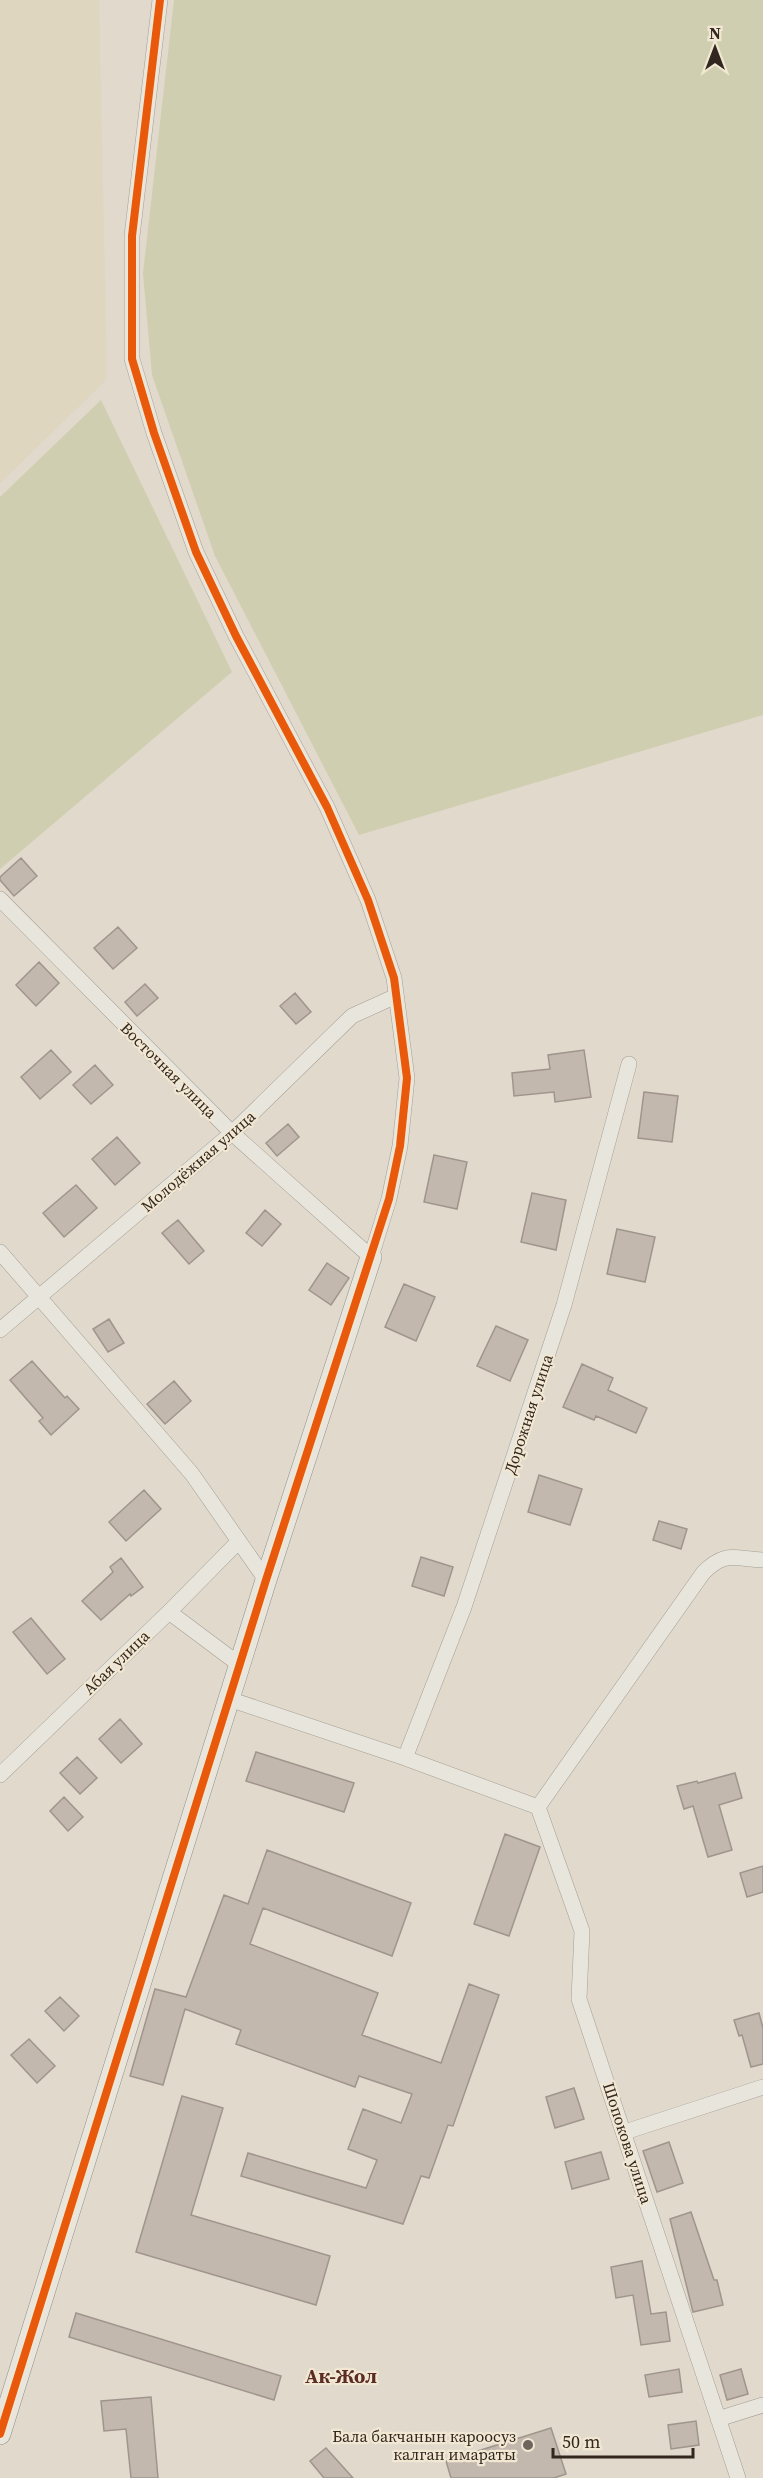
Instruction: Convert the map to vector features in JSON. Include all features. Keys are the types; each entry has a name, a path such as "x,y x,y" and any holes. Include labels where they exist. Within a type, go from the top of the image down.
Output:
{"street":[{"path":"1,2425 266,1580 389,1199 400,1146 407,1078 394,978 368,900 327,807 236,636 196,552 154,433 132,359 132,236 160,0"},
{"name":"Восточная улица","path":"0,899 232,1133 371,1257"},
{"name":"Молодёжная улица","path":"0,1330 232,1133 352,1016 396,996"},
{"name":"Дорожная улица","path":"405,1758 464,1607 564,1305 629,1064"},
{"path":"0,1252 192,1474 266,1580"},
{"name":"Абая улица","path":"0,1775 239,1541"},
{"path":"229,1699 405,1758 538,1807 703,1573 716,1560 733,1556 762,1562"},
{"path":"169,1612 240,1665"},
{"name":"Шопокова улица","path":"538,1807 582,1931 579,1999 738,2478"},
{"path":"625,2132 763,2086"},
{"path":"718,2419 763,2405"}],"shaded area":[{"path":"0,0 99,0 107,379 0,483"},
{"path":"174,0 763,0 763,715 359,835 215,556 152,375 143,273"},
{"path":"101,400 232,672 0,869 0,497"}],"building":[{"path":"21,858 37,876 14,896 0,877"},
{"path":"118,927 137,948 113,969 94,948"},
{"path":"39,962 59,983 36,1006 16,985"},
{"path":"145,984 158,998 137,1016 125,1002"},
{"path":"295,993 311,1012 296,1024 280,1006"},
{"path":"51,1050 71,1072 40,1099 21,1077"},
{"path":"584,1050 591,1097 555,1102 554,1092 514,1096 512,1073 550,1069 548,1055"},
{"path":"95,1065 113,1085 91,1104 73,1085"},
{"path":"644,1092 678,1096 672,1142 638,1138"},
{"path":"288,1124 299,1137 277,1156 266,1143"},
{"path":"117,1137 140,1163 115,1185 92,1159"},
{"path":"434,1155 467,1162 457,1209 424,1202"},
{"path":"76,1185 97,1208 64,1237 43,1213"},
{"path":"532,1193 566,1200 556,1250 521,1242"},
{"path":"265,1210 281,1224 262,1246 246,1233"},
{"path":"178,1220 204,1251 189,1264 162,1233"},
{"path":"617,1229 655,1237 645,1282 607,1274"},
{"path":"327,1263 349,1278 331,1305 309,1290"},
{"path":"404,1284 435,1297 416,1341 385,1327"},
{"path":"109,1319 124,1343 108,1352 93,1329"},
{"path":"496,1326 528,1340 510,1381 477,1366"},
{"path":"32,1361 65,1398 67,1396 79,1409 51,1435 39,1421 43,1418 10,1380"},
{"path":"582,1364 613,1378 608,1390 647,1408 636,1433 596,1416 594,1420 563,1407"},
{"path":"174,1381 191,1401 165,1424 147,1404"},
{"path":"539,1475 582,1489 570,1525 528,1512"},
{"path":"144,1490 161,1509 126,1541 109,1522"},
{"path":"659,1521 687,1529 681,1549 653,1540"},
{"path":"421,1557 453,1567 444,1596 412,1586"},
{"path":"121,1558 143,1587 131,1596 130,1594 101,1620 82,1601 113,1572 110,1567"},
{"path":"31,1618 65,1659 47,1674 13,1632"},
{"path":"120,1719 142,1744 121,1763 99,1739"},
{"path":"256,1752 354,1783 344,1812 246,1781"},
{"path":"77,1757 97,1778 80,1794 60,1773"},
{"path":"735,1773 742,1798 719,1805 732,1850 708,1857 693,1806 684,1809 677,1786"},
{"path":"64,1797 83,1817 68,1831 50,1811"},
{"path":"505,1834 540,1847 509,1936 474,1924"},
{"path":"267,1850 411,1903 392,1956 263,1908 250,1944 378,1993 362,2035 441,2063 469,1984 499,1995 453,2126 448,2125 429,2178 421,2176 403,2224 241,2176 248,2153 366,2188 377,2160 348,2149 363,2109 401,2123 412,2094 359,2076 355,2087 236,2044 241,2030 185,2009 163,2085 130,2076 155,1989 186,1997 224,1895 248,1904"},
{"path":"763,1866 763,1892 747,1897 740,1873"},
{"path":"60,1997 79,2016 64,2031 45,2011"},
{"path":"759,2013 763,2028 763,2064 751,2067 742,2035 739,2036 734,2020"},
{"path":"29,2039 55,2066 37,2083 11,2055"},
{"path":"574,2088 584,2119 555,2128 546,2097"},
{"path":"182,2096 223,2108 191,2215 330,2256 316,2305 136,2252"},
{"path":"669,2142 683,2183 657,2192 643,2151"},
{"path":"601,2152 609,2179 572,2189 565,2162"},
{"path":"691,2212 714,2280 717,2280 723,2305 693,2312 670,2219"},
{"path":"642,2261 651,2314 666,2312 670,2341 641,2345 633,2295 616,2298 611,2267"},
{"path":"76,2313 281,2376 274,2400 69,2337"},
{"path":"679,2369 682,2392 649,2397 645,2375"},
{"path":"741,2369 748,2394 727,2400 720,2375"},
{"path":"151,2397 158,2478 131,2478 126,2429 104,2431 101,2401"},
{"path":"696,2421 699,2445 671,2449 668,2425"},
{"name":"Бала бакчанын кароосуз калган имараты","path":"551,2428 566,2474 554,2478 451,2478 446,2461"},
{"path":"326,2448 353,2478 324,2478 310,2461"}],"cycle path":[{"path":"0,2434 266,1580 389,1199 400,1146 407,1078 394,978 368,900 327,807 236,636 196,552 154,433 132,359 132,236 160,0"}],"place":[{"name":"Бала бакчанын кароосуз калган имараты","path":"528,2445"}],"district":[{"name":"Ак-Жол","path":"341,2376"}]}
